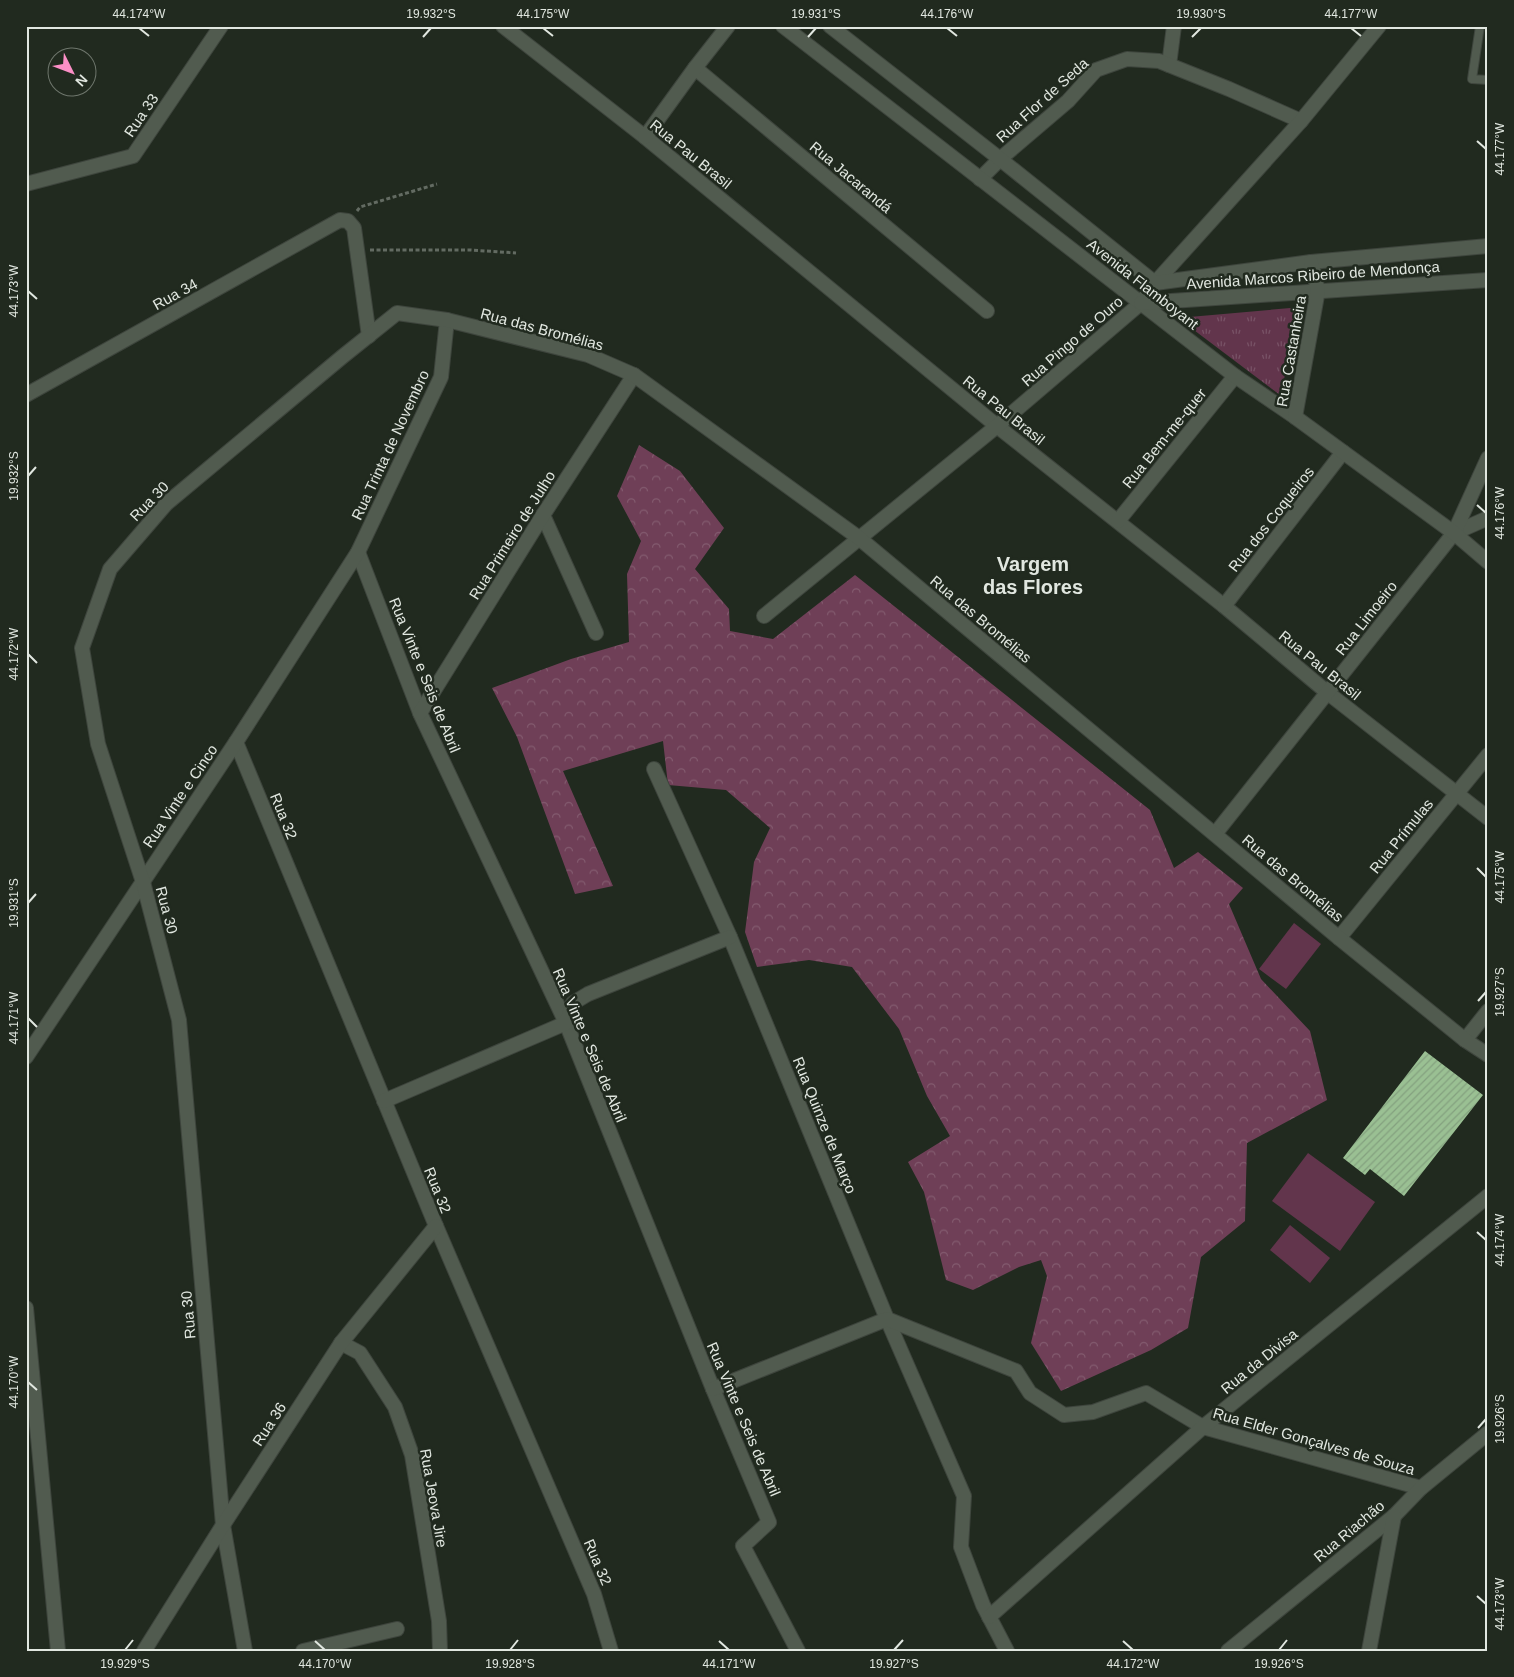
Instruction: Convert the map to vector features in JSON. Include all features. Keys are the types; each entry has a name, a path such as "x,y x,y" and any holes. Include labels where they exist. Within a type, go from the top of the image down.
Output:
{"street":[{"name":"Rua 33","path":"26,184 133,156 220,26"},
{"name":"Rua Pau Brasil","path":"502,26 644,137 997,426 1224,606 1328,693 1488,818"},
{"path":"644,137 728,26"},
{"name":"Avenida Flamboyant","path":"783,26 1236,376 1454,533 1488,562"},
{"name":"Avenida Flamboyant","path":"830,26 1000,158 1155,283"},
{"path":"1169,65 1174,26"},
{"name":"Rua Pingo de Ouro","path":"764,616 997,426 1141,303 1155,283 1301,121 1379,26"},
{"name":"Rua Flor de Seda","path":"980,179 1000,158 1068,101 1096,70 1127,59 1159,60 1301,121"},
{"name":"Rua Jacarandá","path":"695,68 987,311"},
{"path":"344,221 354,228 369,336"},
{"name":"Rua 34","path":"26,395 344,221"},
{"name":"Avenida Marcos Ribeiro de Mendonça","path":"1155,283 1312,262 1488,246"},
{"name":"Rua Castanheira","path":"1295,417 1318,290 1312,262"},
{"name":"Avenida Marcos Ribeiro de Mendonça","path":"1141,303 1488,280"},
{"name":"Rua 30","path":"245,1651 223,1526 179,1020 143,882 98,744 82,648 110,569 166,504 397,313"},
{"name":"Rua das Bromélias","path":"397,313 447,320 588,355 634,375 859,538 1339,938 1465,1040 1488,1056"},
{"name":"Rua Trinta de Novembro","path":"358,552 441,377 447,320"},
{"name":"Rua Primeiro de Julho","path":"420,714 634,375"},
{"name":"Rua Bem-me-quer","path":"1118,521 1236,376"},
{"name":"Rua dos Coqueiros","path":"1224,606 1343,452"},
{"name":"Rua Limoeiro","path":"1215,834 1454,533 1488,458"},
{"path":"544,515 596,633"},
{"path":"1454,533 1488,518"},
{"name":"Rua Vinte e Seis de Abril","path":"358,552 420,714 566,1022 713,1389 769,1522 743,1546 798,1651"},
{"name":"Rua Vinte e Cinco","path":"26,1057 236,742 358,552"},
{"name":"Rua 32","path":"236,742 436,1226 594,1594 611,1651"},
{"name":"Rua Prímulas","path":"1339,938 1488,755"},
{"name":"Rua Quinze de Março","path":"654,769 730,937 887,1319 964,1496 962,1547 989,1617"},
{"path":"384,1101 566,1022 574,1003 588,994 730,937"},
{"path":"1465,1040 1488,1011"},
{"name":"Rua da Divisa","path":"989,1617 1203,1427 1488,1196"},
{"name":"Rua 36","path":"144,1651 341,1343 436,1226"},
{"path":"26,1308 58,1651"},
{"path":"713,1389 887,1319"},
{"name":"Rua Elder Gonçalves de Souza","path":"887,1319 1016,1371 1030,1393 1064,1414 1093,1412 1146,1393 1203,1427 1421,1488"},
{"name":"Rua Jeova Jire","path":"341,1343 360,1353 395,1407 412,1455 439,1621 440,1651"},
{"name":"Rua Riachão","path":"1228,1651 1394,1516 1421,1488 1488,1432"},
{"path":"1368,1651 1394,1516"},
{"path":"989,1617 1007,1651"},
{"path":"303,1651 397,1630"}],"lane":[{"path":"1480,26 1472,79 1488,80"}],"path":[{"path":"344,221 360,207 437,184"},
{"path":"357,250 471,250 516,254"}],"green space":[{"path":"1302,307 1280,395 1178,318"},
{"path":"639,445 680,471 724,528 695,569 729,609 730,631 773,639 855,575 1150,810 1174,868 1198,852 1243,888 1229,904 1261,979 1310,1031 1327,1100 1247,1143 1245,1221 1201,1257 1188,1328 1151,1350 1061,1391 1031,1343 1047,1276 1041,1260 1019,1267 973,1290 946,1280 924,1192 908,1162 950,1136 927,1096 899,1029 852,967 809,960 757,967 745,932 754,862 770,828 726,790 668,785 663,741 563,771 613,886 575,894 517,737 492,688 571,659 629,642 627,574 641,541 617,496"},
{"path":"1294,923 1321,944 1286,989 1259,969"},
{"path":"1308,1153 1375,1202 1340,1251 1272,1201"},
{"path":"1290,1225 1330,1258 1310,1283 1270,1250"}],"building":[{"path":"1425,1051 1483,1095 1404,1196 1370,1169 1365,1175 1343,1158"}],"district":[{"name":"Vargem das Flores","path":"1033,576"}]}
